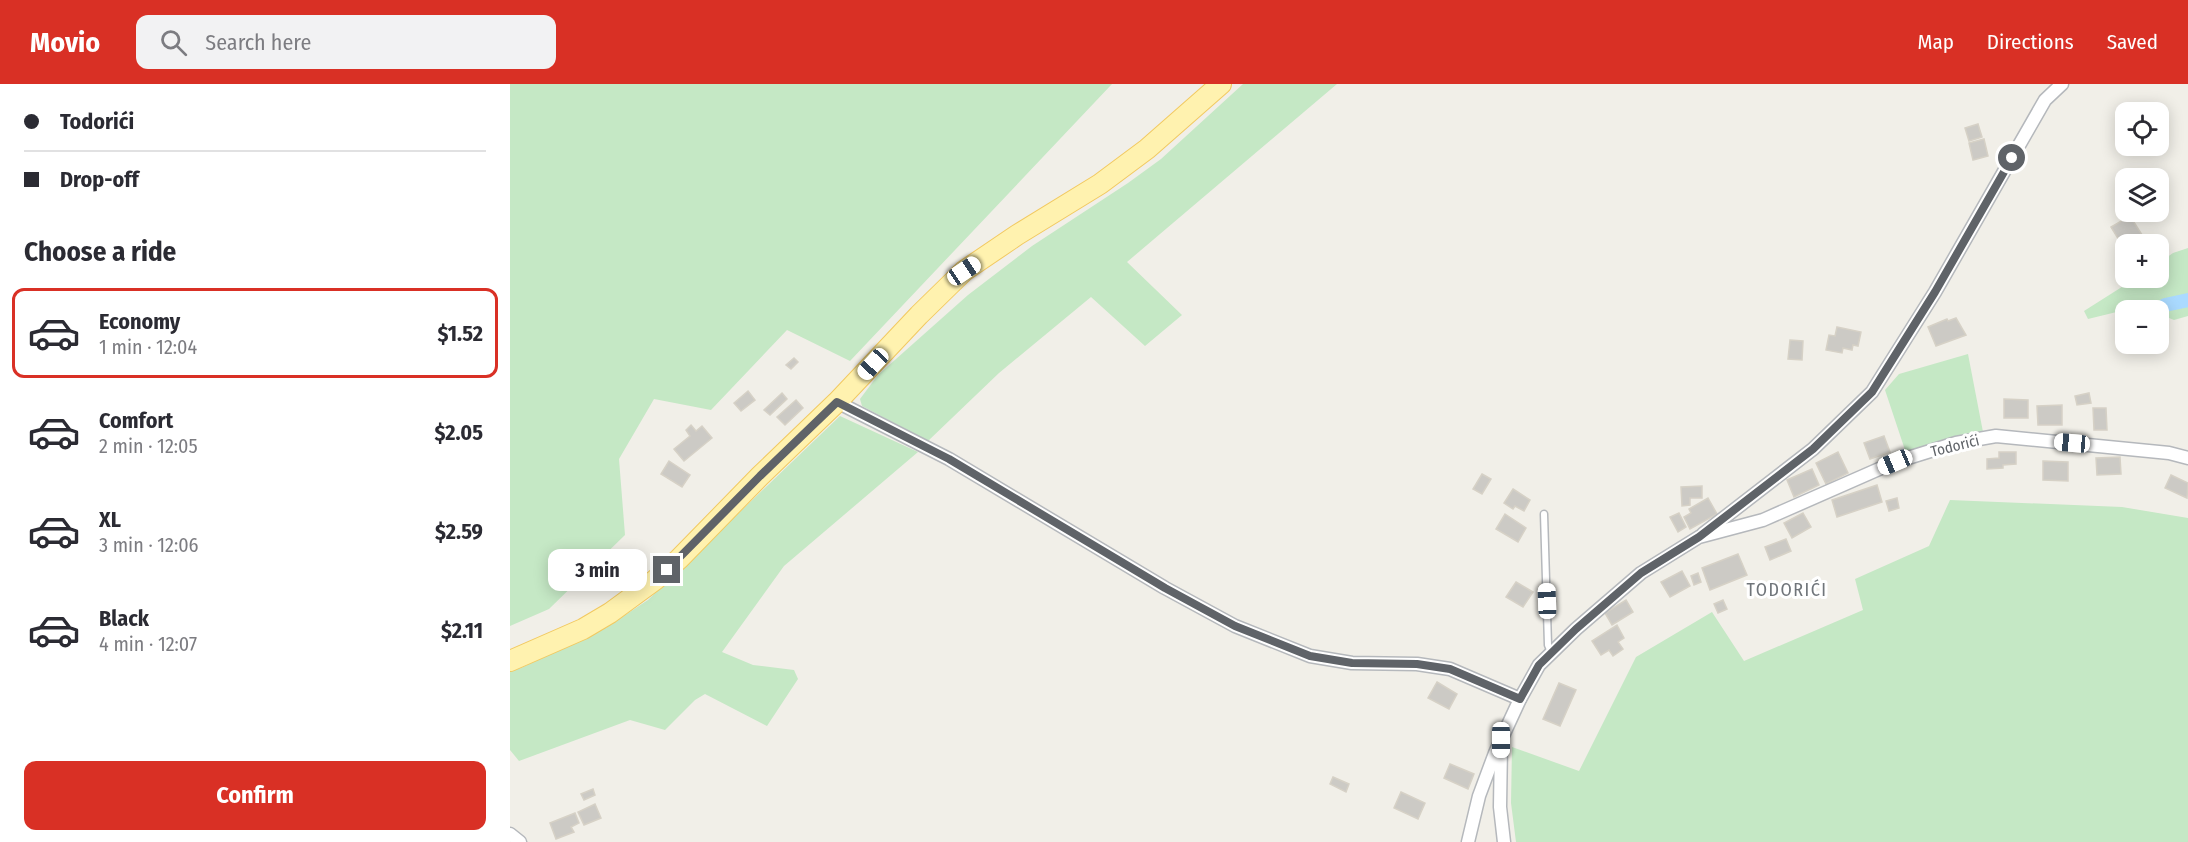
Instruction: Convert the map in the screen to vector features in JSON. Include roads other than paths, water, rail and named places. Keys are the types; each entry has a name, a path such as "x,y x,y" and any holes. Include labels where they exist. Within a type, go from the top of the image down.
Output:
{"main road":[{"path":"510,661 583,629 610,613 655,580 837,402 964,271 1100,184 1147,149 1221,84"}],"street":[{"name":"Todorići","path":"1468,842 1479,796 1501,740 1539,665 1641,573 1699,537 1813,449 1872,392 1935,292 2045,100 2062,84"},
{"path":"837,402 949,459 1165,588 1244,630 1310,656 1352,663 1417,664 1450,669 1520,699"},
{"name":"Todorići","path":"1699,537 1763,520 1895,462 1956,443 1996,436 2169,453 2188,458"},
{"path":"1501,740 1500,807 1504,842"},
{"path":"510,834 520,842"}],"lane":[{"path":"1544,514 1548,645 1551,652"}],"waterway":[{"path":"2169,304 2188,300"}],"district":[{"name":"TODORIĆI","path":"1787,590"}]}
